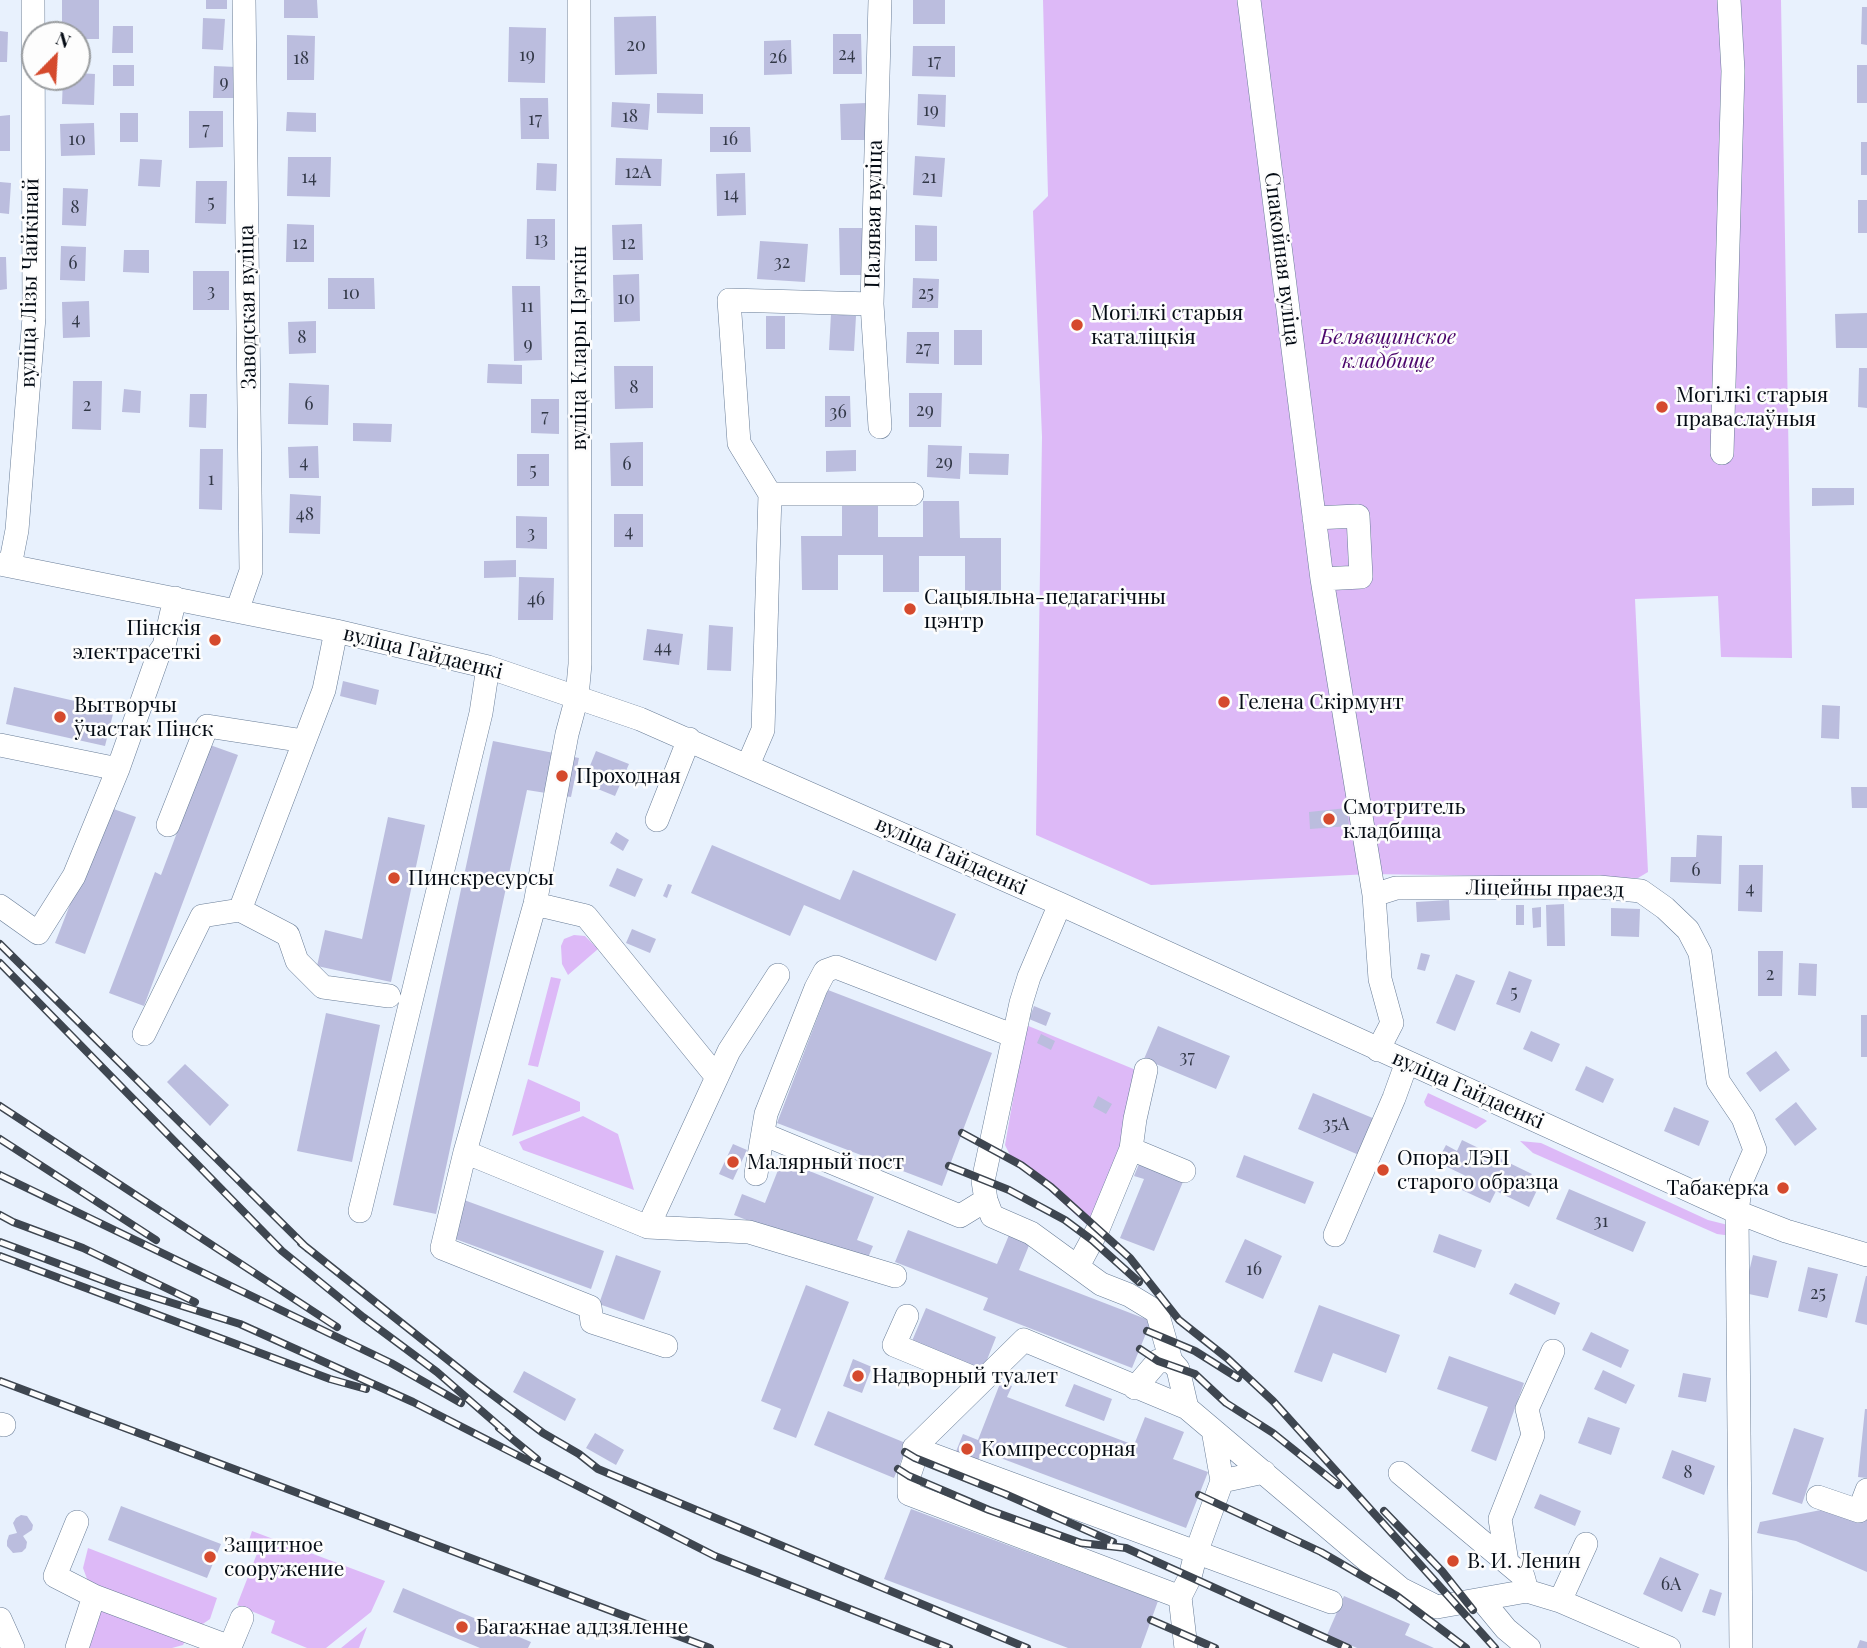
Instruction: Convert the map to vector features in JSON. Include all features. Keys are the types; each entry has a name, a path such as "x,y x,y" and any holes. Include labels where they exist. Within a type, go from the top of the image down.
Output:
{"street":[{"name":"вуліца Лізы Чайкінай","path":"5,565 17,530 34,317 33,0"},
{"name":"Заводская вуліца","path":"237,611 251,571 244,0"},
{"name":"вуліца Клары Цэткін","path":"579,0 580,664 577,696 535,904 465,1152 442,1248 590,1307 592,1322 666,1346"},
{"name":"Палявая вуліца","path":"880,0 872,304 880,427"},
{"name":"Спакойная вуліца","path":"1249,0 1322,579 1372,885"},
{"path":"1723,453 1733,71 1729,0"},
{"path":"748,765 763,730 770,494 739,443 729,300 872,304"},
{"path":"770,494 912,494"},
{"path":"1314,518 1358,516 1361,577 1322,579"},
{"name":"вуліца Гайдаенкі","path":"5,565 336,631 488,667 577,696 748,765 1737,1212 1786,1231 1867,1255"},
{"path":"0,906 38,933 74,876 118,769 159,653 164,646 175,598"},
{"path":"240,910 324,690 336,631"},
{"path":"360,1211 481,713 488,667"},
{"path":"168,825 207,726 304,741"},
{"path":"657,820 689,739"},
{"path":"0,745 118,769"},
{"path":"1372,885 1380,979 1392,1023 1378,1050"},
{"name":"Ліцейны праезд","path":"1372,885 1396,888 1599,887 1641,891 1688,929 1700,953 1718,1081 1743,1118 1755,1150 1741,1182 1737,1212 1741,1648"},
{"path":"535,904 586,916 716,1076"},
{"path":"1060,904 1029,977 1014,1036 983,1181 986,1200 992,1216 1031,1233 1101,1284 1129,1295 1157,1312 1171,1361 1178,1369 1187,1408"},
{"path":"144,1034 202,916 240,910 288,935 297,961 323,987 389,996"},
{"path":"756,1174 766,1114 825,971 836,967 1014,1036"},
{"path":"648,1227 716,1076 778,975"},
{"path":"1335,1235 1407,1062"},
{"path":"1077,1266 1098,1229 1131,1149 1146,1070"},
{"path":"763,1134 960,1216 986,1200"},
{"path":"1131,1149 1184,1171"},
{"path":"465,1152 648,1227 749,1232 895,1276"},
{"path":"907,1316 894,1345 981,1381"},
{"path":"914,1448 1024,1340 1187,1408 1401,1589 1437,1607 1518,1593 1560,1601 1669,1648"},
{"path":"1507,1562 1500,1519 1532,1435 1528,1409 1553,1352"},
{"path":"1135,1388 1158,1361 1171,1361"},
{"path":"1186,1648 1180,1597 1190,1577 1222,1481 1213,1430"},
{"path":"914,1448 1331,1602"},
{"path":"914,1448 909,1494 1180,1597"},
{"path":"1222,1481 1264,1472"},
{"path":"1400,1473 1523,1576 1518,1593"},
{"path":"1818,1497 1859,1511 1867,1490"},
{"path":"76,1522 55,1576 94,1596 230,1647 242,1618"},
{"path":"1560,1601 1586,1544"},
{"path":"77,1648 94,1596"},
{"path":"1482,1600 1506,1629 1529,1648"},
{"path":"0,1619 13,1648"}],"green space":[{"name":"Белявщинское кладбище","path":"1043,0 1781,0 1792,658 1721,657 1718,596 1635,599 1648,872 1638,878 1370,874 1151,885 1036,835 1042,437 1033,211 1048,196"},
{"path":"574,935 585,936 598,949 568,975 562,964 561,946 564,939"},
{"path":"551,977 561,979 538,1067 528,1065"},
{"path":"1026,1025 1136,1070 1120,1146 1092,1220 1086,1224 1010,1155 1005,1145"},
{"path":"528,1079 580,1102 580,1111 512,1136"},
{"path":"1428,1093 1487,1121 1476,1129 1426,1106 1424,1102"},
{"path":"583,1116 618,1134 634,1190 523,1150 519,1142"},
{"path":"1520,1141 1541,1143 1708,1220 1728,1225 1732,1236 1717,1234 1533,1153"},
{"path":"252,1531 385,1581 371,1612 326,1648 307,1648 271,1633 275,1621 237,1605 258,1551 247,1546"},
{"path":"88,1548 217,1598 210,1619 197,1628 90,1587 83,1568"},
{"path":"103,1609 187,1637 183,1645 172,1648 86,1648 97,1614"},
{"path":"367,1627 359,1648 341,1648"}],"building":[{"path":"62,0 99,0 99,39 91,39 91,21 62,21"},
{"path":"206,0 227,0 227,9 206,9"},
{"path":"284,0 317,0 318,18 284,18"},
{"path":"913,0 945,0 945,24 913,24"},
{"path":"1862,7 1867,7 1867,45 1861,44"},
{"path":"656,16 657,74 615,75 614,17"},
{"path":"203,18 225,19 223,50 202,49"},
{"path":"113,26 133,26 133,53 112,53"},
{"path":"509,27 546,28 545,83 508,82"},
{"path":"0,31 8,32 7,62 0,62"},
{"path":"833,34 861,34 862,74 833,74"},
{"path":"287,35 315,36 314,80 287,80"},
{"path":"791,40 792,74 764,75 764,41"},
{"path":"913,46 955,46 955,77 912,76"},
{"path":"113,65 134,65 134,86 113,86"},
{"path":"1857,65 1867,65 1867,103 1857,103"},
{"path":"214,66 236,67 235,98 213,98"},
{"path":"91,74 95,74 94,105 62,104 62,91 91,91"},
{"path":"657,93 703,94 703,114 657,113"},
{"path":"918,94 946,95 945,127 917,125"},
{"path":"520,98 548,98 549,139 521,139"},
{"path":"612,102 650,104 648,130 611,127"},
{"path":"867,103 868,140 841,140 840,104"},
{"path":"189,111 223,111 223,147 189,148"},
{"path":"287,112 316,113 316,132 286,131"},
{"path":"120,113 138,113 138,142 120,142"},
{"path":"10,115 10,151 0,151 0,116"},
{"path":"94,123 95,155 61,156 60,124"},
{"path":"710,127 750,127 751,152 710,152"},
{"path":"1861,142 1867,142 1867,175 1861,175"},
{"path":"915,156 945,158 942,197 913,195"},
{"path":"288,157 331,157 330,197 287,196"},
{"path":"616,158 662,159 661,186 615,185"},
{"path":"140,159 162,160 160,187 138,186"},
{"path":"537,163 557,164 556,191 536,190"},
{"path":"745,173 746,215 717,216 716,174"},
{"path":"196,181 227,181 226,224 195,223"},
{"path":"0,182 11,183 9,214 0,213"},
{"path":"63,188 88,189 86,226 62,225"},
{"path":"1858,200 1867,200 1867,233 1858,233"},
{"path":"527,219 555,219 555,260 526,259"},
{"path":"287,224 314,225 314,262 286,262"},
{"path":"642,224 643,260 613,260 612,225"},
{"path":"915,225 937,226 937,261 915,261"},
{"path":"839,228 862,228 863,275 840,275"},
{"path":"760,241 808,244 805,282 757,279"},
{"path":"61,246 86,247 85,281 60,280"},
{"path":"124,250 149,250 149,273 123,272"},
{"path":"0,257 6,257 7,289 0,290"},
{"path":"193,271 229,271 229,310 193,310"},
{"path":"639,274 640,321 614,322 613,275"},
{"path":"328,278 374,278 375,309 328,309"},
{"path":"913,278 939,279 938,308 912,308"},
{"path":"512,286 540,286 542,360 514,361"},
{"path":"89,301 90,337 63,338 62,302"},
{"path":"1867,313 1867,348 1836,348 1835,314"},
{"path":"831,314 856,316 854,351 829,350"},
{"path":"766,316 785,316 785,349 766,349"},
{"path":"316,321 316,353 289,354 288,322"},
{"path":"954,330 982,330 982,365 954,365"},
{"path":"907,332 939,332 939,364 906,363"},
{"path":"488,364 522,365 522,384 487,383"},
{"path":"614,366 653,366 653,408 615,409"},
{"path":"1859,368 1867,368 1867,408 1858,407"},
{"path":"73,381 102,381 101,430 72,429"},
{"path":"289,383 329,385 328,425 288,424"},
{"path":"124,389 141,391 140,413 122,412"},
{"path":"909,393 942,393 941,427 909,427"},
{"path":"190,394 207,394 206,428 189,427"},
{"path":"825,396 850,396 851,427 825,427"},
{"path":"531,399 559,399 559,434 531,433"},
{"path":"353,423 392,424 391,442 353,441"},
{"path":"643,442 643,486 611,486 610,443"},
{"path":"928,445 962,446 960,479 927,477"},
{"path":"318,446 319,478 289,478 288,447"},
{"path":"200,449 223,449 222,510 199,509"},
{"path":"856,450 856,471 826,472 826,451"},
{"path":"969,453 1009,454 1008,475 969,474"},
{"path":"517,454 549,454 549,486 517,486"},
{"path":"1812,488 1854,488 1854,505 1812,506"},
{"path":"290,494 321,496 320,534 289,533"},
{"name":"Сацыяльна-педагагічны цэнтр","path":"842,500 878,500 878,537 923,537 923,501 959,501 960,538 1001,538 1001,592 965,592 965,556 919,556 919,592 883,592 883,555 838,555 838,590 802,590 801,536 842,536"},
{"path":"614,514 643,514 643,547 614,547"},
{"path":"516,516 547,517 547,549 516,548"},
{"path":"516,560 516,577 484,578 484,561"},
{"path":"519,577 554,578 553,620 518,620"},
{"path":"709,625 733,627 731,671 707,670"},
{"path":"647,629 683,634 679,665 643,660"},
{"path":"343,681 379,690 376,705 340,696"},
{"name":"Вытворчы ўчастак Пінск","path":"14,687 114,710 105,746 6,724"},
{"path":"1822,705 1840,706 1839,739 1821,738"},
{"path":"493,741 579,758 571,797 527,790 436,1214 393,1205"},
{"path":"210,745 238,755 144,1006 109,993 155,872 161,875"},
{"path":"596,751 629,764 615,796 583,783"},
{"path":"1851,787 1867,787 1867,808 1852,808"},
{"path":"108,807 136,817 85,954 55,943"},
{"name":"Смотритель кладбища","path":"1347,808 1349,826 1310,829 1309,812"},
{"name":"Пинскресурсы","path":"388,817 425,825 391,982 317,966 325,930 362,939"},
{"path":"616,832 629,840 623,851 610,843"},
{"path":"1697,835 1722,836 1721,884 1670,882 1671,857 1696,857"},
{"path":"712,845 840,900 853,870 956,914 936,961 804,905 790,936 691,893"},
{"path":"1739,865 1763,865 1762,912 1738,911"},
{"path":"617,868 643,879 635,897 609,886"},
{"path":"668,884 672,885 667,898 663,896"},
{"path":"1449,900 1450,920 1417,922 1416,902"},
{"path":"1564,904 1565,946 1547,946 1546,905"},
{"path":"1516,905 1524,905 1524,925 1516,925"},
{"path":"1541,907 1541,927 1533,928 1532,908"},
{"path":"1611,908 1640,909 1639,937 1611,936"},
{"path":"632,929 656,939 650,953 626,943"},
{"path":"1758,951 1783,951 1782,996 1758,996"},
{"path":"1421,953 1430,955 1425,971 1417,969"},
{"path":"1799,963 1817,964 1816,996 1798,995"},
{"path":"1509,971 1532,980 1520,1013 1496,1004"},
{"path":"1456,974 1475,981 1455,1031 1436,1023"},
{"path":"828,990 992,1053 942,1186 777,1123"},
{"path":"1034,1006 1051,1013 1046,1026 1029,1019"},
{"path":"326,1013 380,1025 352,1162 297,1151"},
{"path":"1861,1015 1867,1015 1867,1057 1861,1057"},
{"path":"1158,1026 1230,1056 1216,1089 1144,1059"},
{"path":"1531,1031 1560,1044 1552,1062 1523,1049"},
{"path":"1041,1034 1055,1041 1051,1050 1037,1043"},
{"path":"1776,1051 1790,1070 1760,1092 1746,1073"},
{"path":"185,1064 229,1105 210,1126 167,1082"},
{"path":"1586,1066 1614,1079 1603,1103 1575,1090"},
{"path":"1313,1093 1375,1119 1359,1155 1298,1129"},
{"path":"1098,1096 1112,1104 1106,1114 1093,1107"},
{"path":"1796,1102 1817,1129 1795,1146 1775,1119"},
{"path":"1674,1107 1709,1121 1699,1146 1664,1131"},
{"path":"1462,1140 1532,1174 1527,1183 1538,1188 1529,1207 1496,1191 1490,1203 1462,1190 1468,1177 1437,1162 1446,1145 1457,1151"},
{"name":"Малярный пост","path":"733,1144 747,1150 733,1180 719,1174"},
{"path":"1244,1155 1314,1182 1305,1204 1236,1177"},
{"path":"1141,1159 1185,1177 1154,1251 1120,1238 1144,1179 1134,1176"},
{"path":"782,1160 874,1197 857,1240 873,1246 864,1267 734,1215 742,1194 765,1203"},
{"path":"1569,1189 1646,1222 1633,1252 1556,1219"},
{"path":"464,1200 604,1251 591,1289 450,1237"},
{"path":"908,1230 997,1264 1009,1235 1030,1243 1019,1270 1151,1321 1132,1368 983,1310 988,1298 895,1262"},
{"path":"1439,1234 1482,1250 1475,1268 1433,1252"},
{"path":"1245,1239 1282,1256 1263,1299 1225,1282"},
{"path":"616,1255 661,1271 644,1320 599,1304"},
{"path":"1753,1255 1777,1261 1768,1298 1744,1293"},
{"path":"1808,1267 1838,1274 1827,1318 1798,1311"},
{"path":"1867,1276 1867,1325 1855,1322"},
{"path":"1515,1283 1560,1303 1555,1315 1509,1294"},
{"path":"806,1285 849,1302 796,1438 773,1429 781,1409 761,1401"},
{"path":"1319,1305 1400,1335 1386,1373 1333,1353 1322,1382 1294,1372"},
{"path":"926,1308 996,1337 983,1370 912,1341"},
{"path":"1591,1332 1629,1350 1621,1368 1582,1350"},
{"path":"1449,1356 1524,1383 1496,1461 1471,1451 1488,1407 1437,1389"},
{"name":"Надворный туалет","path":"853,1359 872,1367 862,1393 843,1386"},
{"path":"1603,1370 1635,1385 1626,1404 1594,1389"},
{"path":"524,1371 576,1399 565,1421 513,1392"},
{"path":"1683,1373 1711,1378 1706,1402 1678,1397"},
{"path":"1001,1381 1012,1386 1007,1397 1134,1445 1145,1417 1184,1432 1173,1459 1208,1472 1186,1528 982,1451 977,1463 955,1454 963,1434 978,1440"},
{"path":"1074,1384 1112,1399 1104,1421 1065,1406"},
{"path":"1867,1409 1867,1478 1858,1477"},
{"path":"828,1411 908,1444 894,1478 814,1445"},
{"path":"1588,1417 1620,1428 1611,1455 1578,1443"},
{"path":"1794,1428 1824,1438 1802,1504 1772,1494"},
{"path":"595,1433 624,1450 616,1465 586,1448"},
{"path":"1672,1450 1715,1466 1704,1495 1662,1478"},
{"path":"1540,1494 1581,1511 1575,1526 1534,1508"},
{"path":"121,1506 221,1544 207,1578 108,1540"},
{"path":"911,1509 1158,1601 1141,1648 1068,1648 884,1579"},
{"path":"1826,1509 1863,1522 1867,1513 1867,1572 1796,1541 1757,1533 1760,1522"},
{"path":"21,1515 27,1516 33,1525 32,1530 23,1536 27,1542 26,1548 22,1552 13,1553 7,1546 7,1541 9,1535 17,1533 13,1523"},
{"path":"1660,1557 1699,1574 1682,1612 1643,1594"},
{"name":"Багажнае аддзяленне","path":"403,1588 531,1642 528,1648 480,1648 393,1612"},
{"path":"1710,1589 1722,1593 1715,1616 1702,1612"},
{"path":"1344,1596 1410,1624 1405,1635 1434,1648 1357,1648 1327,1635"},
{"path":"1860,1640 1867,1642 1867,1648 1857,1648"}],"railway":[{"path":"0,944 308,1249"},
{"path":"0,963 282,1251 363,1317 437,1372 507,1433"},
{"path":"0,1106 337,1327"},
{"path":"962,1133 1021,1165 1051,1187 1130,1258 1179,1320 1227,1358 1273,1401 1495,1648"},
{"path":"0,1139 156,1240"},
{"path":"949,1166 1009,1190 1065,1220 1139,1282"},
{"path":"0,1175 391,1363 461,1403"},
{"path":"0,1215 83,1248 195,1302"},
{"path":"0,1242 121,1287 240,1324 413,1402 715,1556 949,1648"},
{"path":"301,1243 477,1383 543,1433 579,1454 598,1469 1027,1648"},
{"path":"0,1256 330,1379 366,1389"},
{"path":"1147,1331 1195,1351 1238,1378"},
{"path":"1140,1349 1158,1361 1195,1374 1226,1403 1273,1433 1338,1485"},
{"path":"0,1381 710,1648"},
{"path":"499,1428 537,1459"},
{"path":"905,1452 1113,1542"},
{"path":"898,1469 989,1510 1081,1543 1126,1548 1348,1648"},
{"path":"1199,1495 1321,1552 1397,1596 1466,1648"},
{"path":"1384,1511 1442,1571 1473,1610"},
{"path":"1151,1620 1215,1648"}],"place":[{"name":"Могілкі старыя каталіцкія","path":"1077,325"},
{"name":"Могілкі старыя праваслаўныя","path":"1662,407"},
{"name":"Сацыяльна-педагагічны цэнтр","path":"910,609"},
{"name":"Пінскія электрасеткі","path":"215,640"},
{"name":"Гелена Скірмунт","path":"1224,702"},
{"name":"Вытворчы ўчастак Пінск","path":"60,717"},
{"name":"Проходная","path":"562,776"},
{"name":"Смотритель кладбища","path":"1329,819"},
{"name":"Пинскресурсы","path":"394,878"},
{"name":"Малярный пост","path":"733,1162"},
{"name":"Опора ЛЭП старого образца","path":"1383,1170"},
{"name":"Табакерка","path":"1783,1188"},
{"name":"Надворный туалет","path":"858,1376"},
{"name":"Компрессорная","path":"967,1449"},
{"name":"Защитное сооружение","path":"210,1557"},
{"name":"В. И. Ленин","path":"1453,1561"},
{"name":"Багажнае аддзяленне","path":"462,1627"}]}
